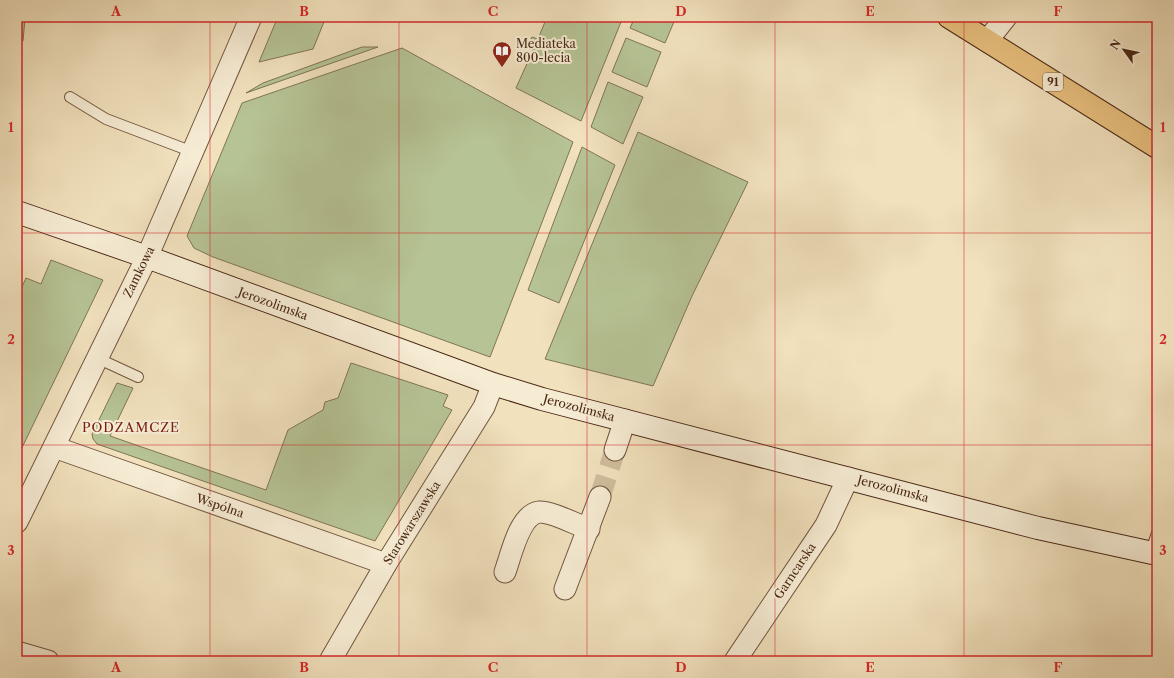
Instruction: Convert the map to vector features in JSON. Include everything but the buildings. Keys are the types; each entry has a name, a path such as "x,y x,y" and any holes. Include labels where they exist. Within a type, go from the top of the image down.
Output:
{"main road":[{"name":"91","path":"949,17 1157,147"}],"street":[{"name":"Zamkowa","path":"17,522 147,257 251,17"},
{"path":"987,41 1006,17"},
{"name":"Jerozolimska","path":"17,212 147,257 493,384 1038,528 1154,554"},
{"name":"Starowarszawska","path":"330,661 386,564 484,407 493,384"},
{"path":"615,450 625,420"},
{"name":"Wspólna","path":"54,447 386,564"},
{"name":"Garncarska","path":"735,661 826,525 848,478"},
{"path":"565,589 600,497"},
{"path":"505,572 521,527 532,514 540,512 548,513 589,529"},
{"path":"17,652 48,661"}],"lane":[{"path":"70,97 106,119 193,152"},
{"path":"97,358 138,377"},
{"path":"1154,554 1157,533"}],"green space":[{"path":"17,17 24,17 25,19 23,41 17,40"},
{"path":"285,17 326,17 313,49 259,62 277,19 283,22"},
{"path":"547,17 623,17 581,121 516,88 534,48 528,45 532,37 538,39"},
{"path":"635,17 676,17 665,43 630,28"},
{"path":"626,38 661,52 647,87 612,72"},
{"path":"362,47 378,47 246,93 263,83"},
{"path":"402,48 573,142 490,357 213,257 194,248 187,236 242,103"},
{"path":"608,82 643,97 623,144 591,127"},
{"path":"638,132 748,182 692,296 653,386 545,359"},
{"path":"582,147 615,165 559,303 528,290"},
{"path":"51,260 103,280 17,458 17,298 26,278 41,284"},
{"path":"351,363 448,395 443,406 452,410 375,541 97,444 93,439 92,434 117,383 133,388 110,436 266,490 288,430 323,410 325,402 338,398"}],"tunnel":[{"path":"600,497 615,450"}],"place":[{"name":"Mediateka 800-lecia","path":"502,68"}],"district":[{"name":"PODZAMCZE","path":"131,427"}]}
